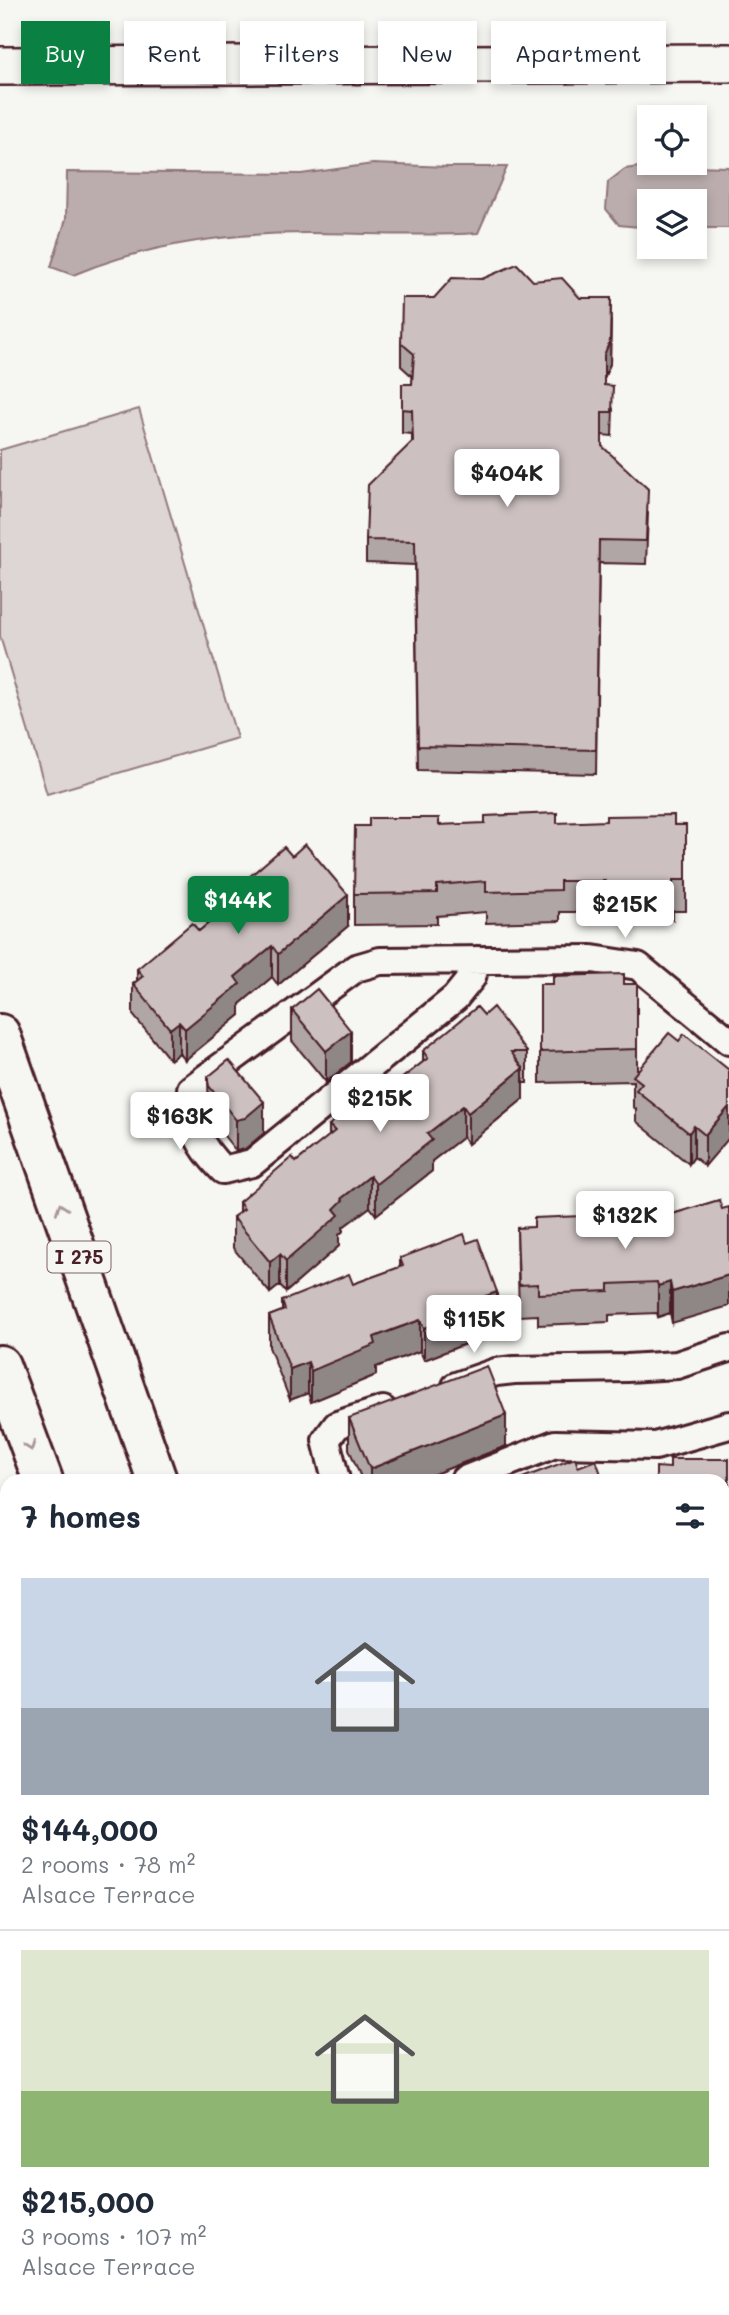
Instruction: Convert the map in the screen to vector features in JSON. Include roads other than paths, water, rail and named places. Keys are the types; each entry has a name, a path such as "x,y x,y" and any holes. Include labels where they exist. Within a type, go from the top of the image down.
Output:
{"highway":[{"name":"I 275","path":"0,1034 154,1474"},
{"path":"75,1248 182,1474"},
{"path":"0,1365 41,1474"}],"street":[{"path":"0,66 729,63"},
{"path":"477,960 472,978 455,998 252,1163 223,1170 206,1154 191,1121 191,1089 356,968 380,961 477,960 592,959 638,966 729,1041"},
{"path":"430,1394 496,1372 677,1365 729,1348"},
{"path":"334,1474 326,1440 337,1425 403,1403"},
{"path":"479,1474 555,1444 654,1446 729,1425"}]}
